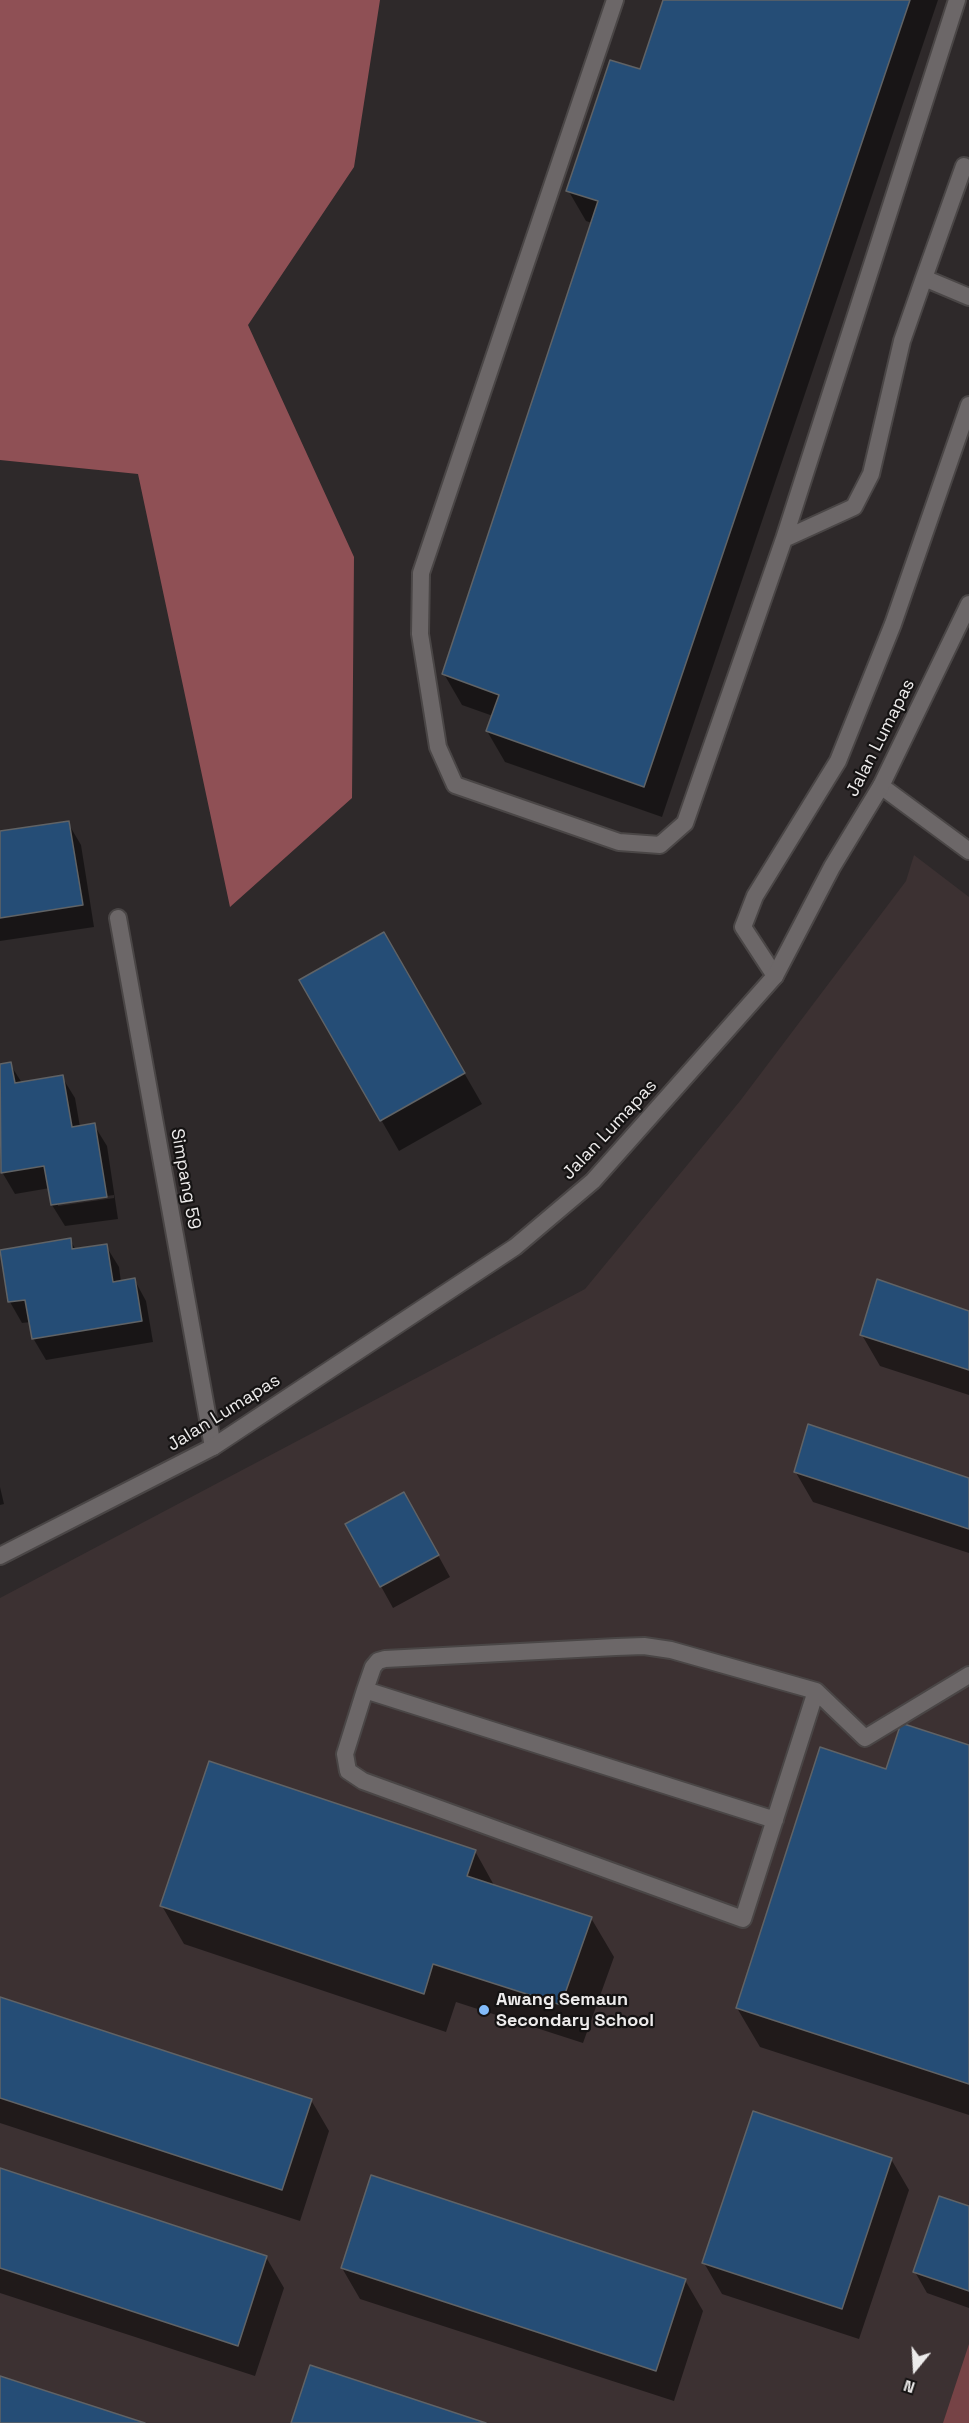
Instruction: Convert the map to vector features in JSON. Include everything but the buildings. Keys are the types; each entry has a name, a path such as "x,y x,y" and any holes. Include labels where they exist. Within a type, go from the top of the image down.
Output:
{"main road":[{"path":"615,0 421,573 420,634 438,747 455,785 620,842 660,845 685,823 784,539 957,0"},
{"path":"784,539 854,507 871,474 902,341 967,161"},
{"path":"924,278 969,297"},
{"path":"775,976 743,927 755,896 838,761 893,624 969,405"},
{"name":"Jalan Lumapas","path":"0,1556 213,1447 515,1247 593,1181 775,976 832,867 881,786 969,604"},
{"path":"881,786 969,851"},
{"name":"Simpang 59","path":"118,918 213,1447"},
{"path":"816,1691 743,1919 363,1781 348,1771 345,1754 373,1667 378,1661 385,1659 644,1646 671,1650 816,1691 865,1738 969,1675"},
{"path":"365,1690 775,1820"}],"shaded area":[{"path":"0,0 380,0 354,167 248,325 354,557 352,798 230,907 138,474 0,460"},
{"name":"Awang Semaun Secondary School","path":"914,855 969,897 969,2423 0,2423 0,1598 585,1289 740,1101 906,881"},
{"path":"969,2344 969,2423 943,2423"}],"place":[{"name":"Awang Semaun Secondary School","path":"484,2010"}]}
